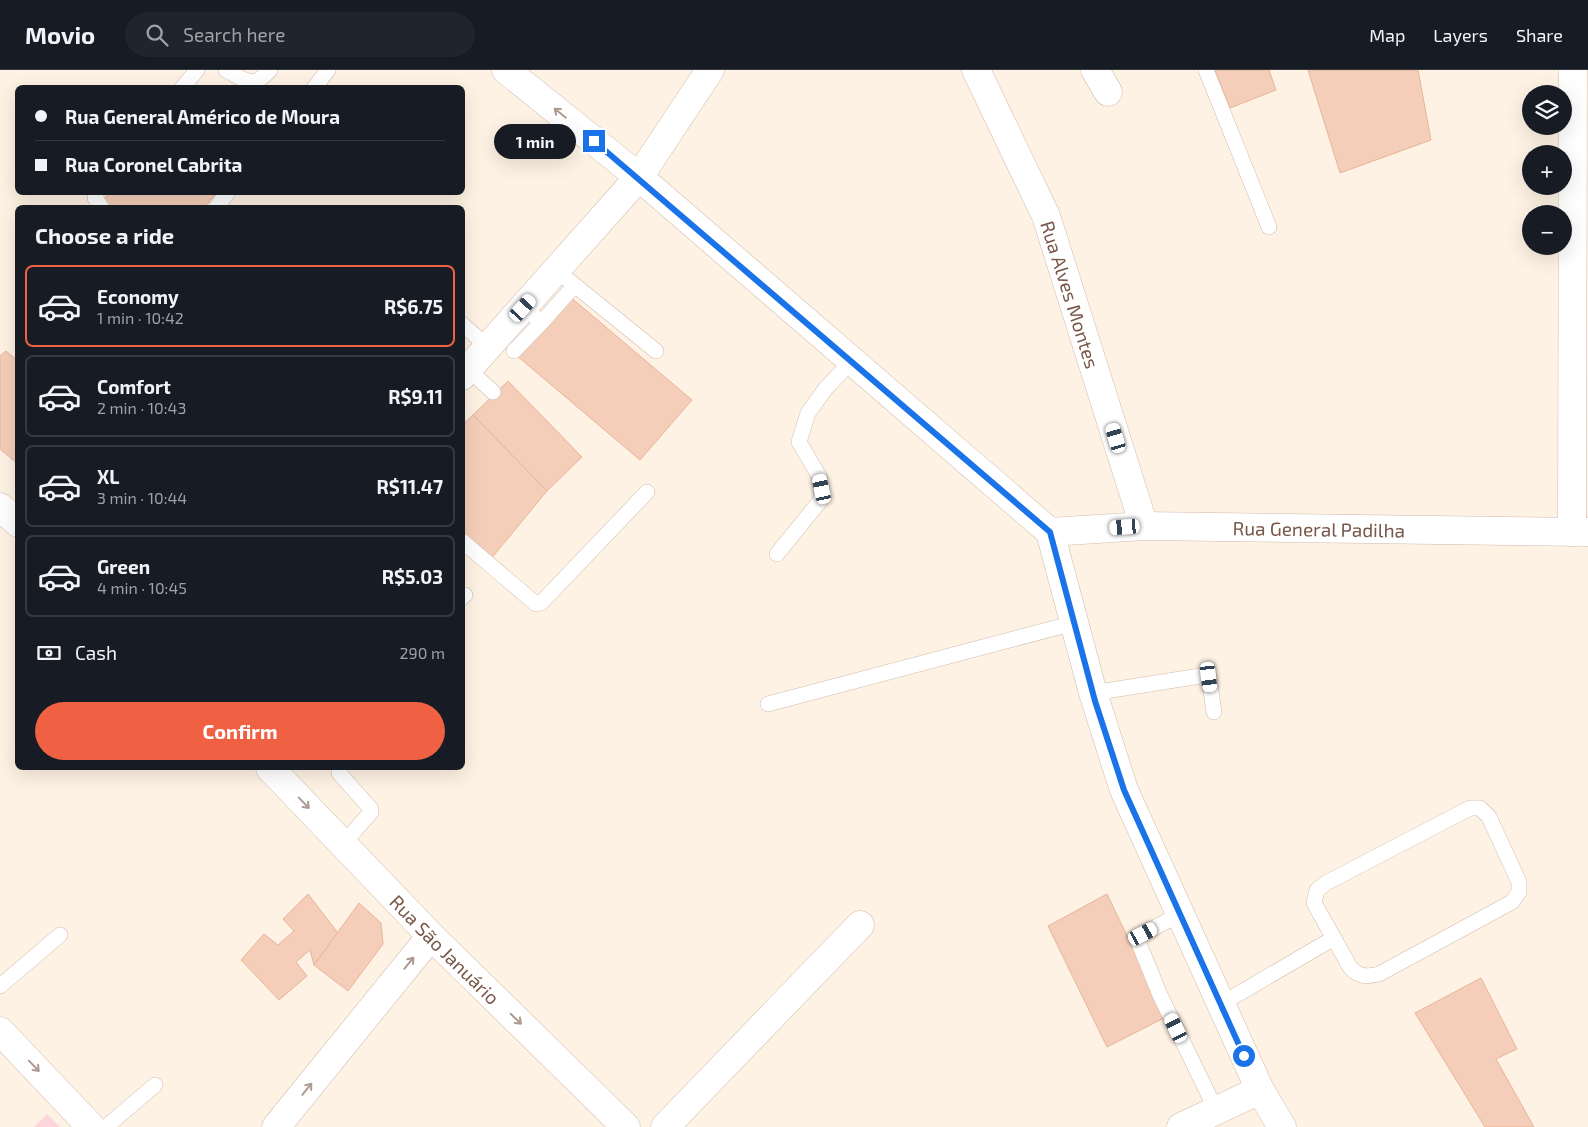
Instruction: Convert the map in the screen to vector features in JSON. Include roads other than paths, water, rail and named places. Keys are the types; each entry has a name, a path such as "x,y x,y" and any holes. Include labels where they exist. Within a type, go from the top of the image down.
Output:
{"street":[{"path":"506,70 639,177 1050,532 1093,693 1124,790 1260,1090 1282,1127"},
{"path":"465,372 501,349 566,278 639,177 710,70"},
{"name":"Rua Alves Montes","path":"976,70 1046,216 1144,526"},
{"path":"1573,70 1580,532"},
{"path":"0,507 15,520"},
{"name":"Rua General Padilha","path":"1050,532 1144,526 1580,532"},
{"name":"Rua São Januário","path":"272,770 431,936 626,1127"},
{"path":"665,1127 860,925"},
{"path":"276,1127 431,936"},
{"path":"0,1031 91,1127"},
{"path":"1180,1127 1260,1090"}],"lane":[{"path":"184,85 196,70"},
{"path":"226,70 250,83 258,82 270,70"},
{"path":"316,85 328,70"},
{"path":"1206,70 1269,228"},
{"path":"566,278 656,351"},
{"path":"465,326 501,349"},
{"path":"777,554 820,501 822,489 819,476 799,442 808,413 826,388 852,361"},
{"path":"465,372 493,392"},
{"path":"465,544 536,604 541,603 647,492"},
{"path":"768,704 1074,623"},
{"path":"1093,693 1206,675 1209,677 1214,712"},
{"path":"339,773 371,809 371,812 343,844"},
{"path":"1470,808 1480,808 1489,817 1519,882 1519,892 1512,902 1379,974 1366,977 1356,974 1350,967 1334,938 1314,903 1317,890 1326,883 1470,808"},
{"path":"1180,914 1143,934 1138,941 1160,995 1216,1110"},
{"path":"0,986 60,935"},
{"path":"1221,1004 1334,938"},
{"path":"106,1127 155,1085"}]}
